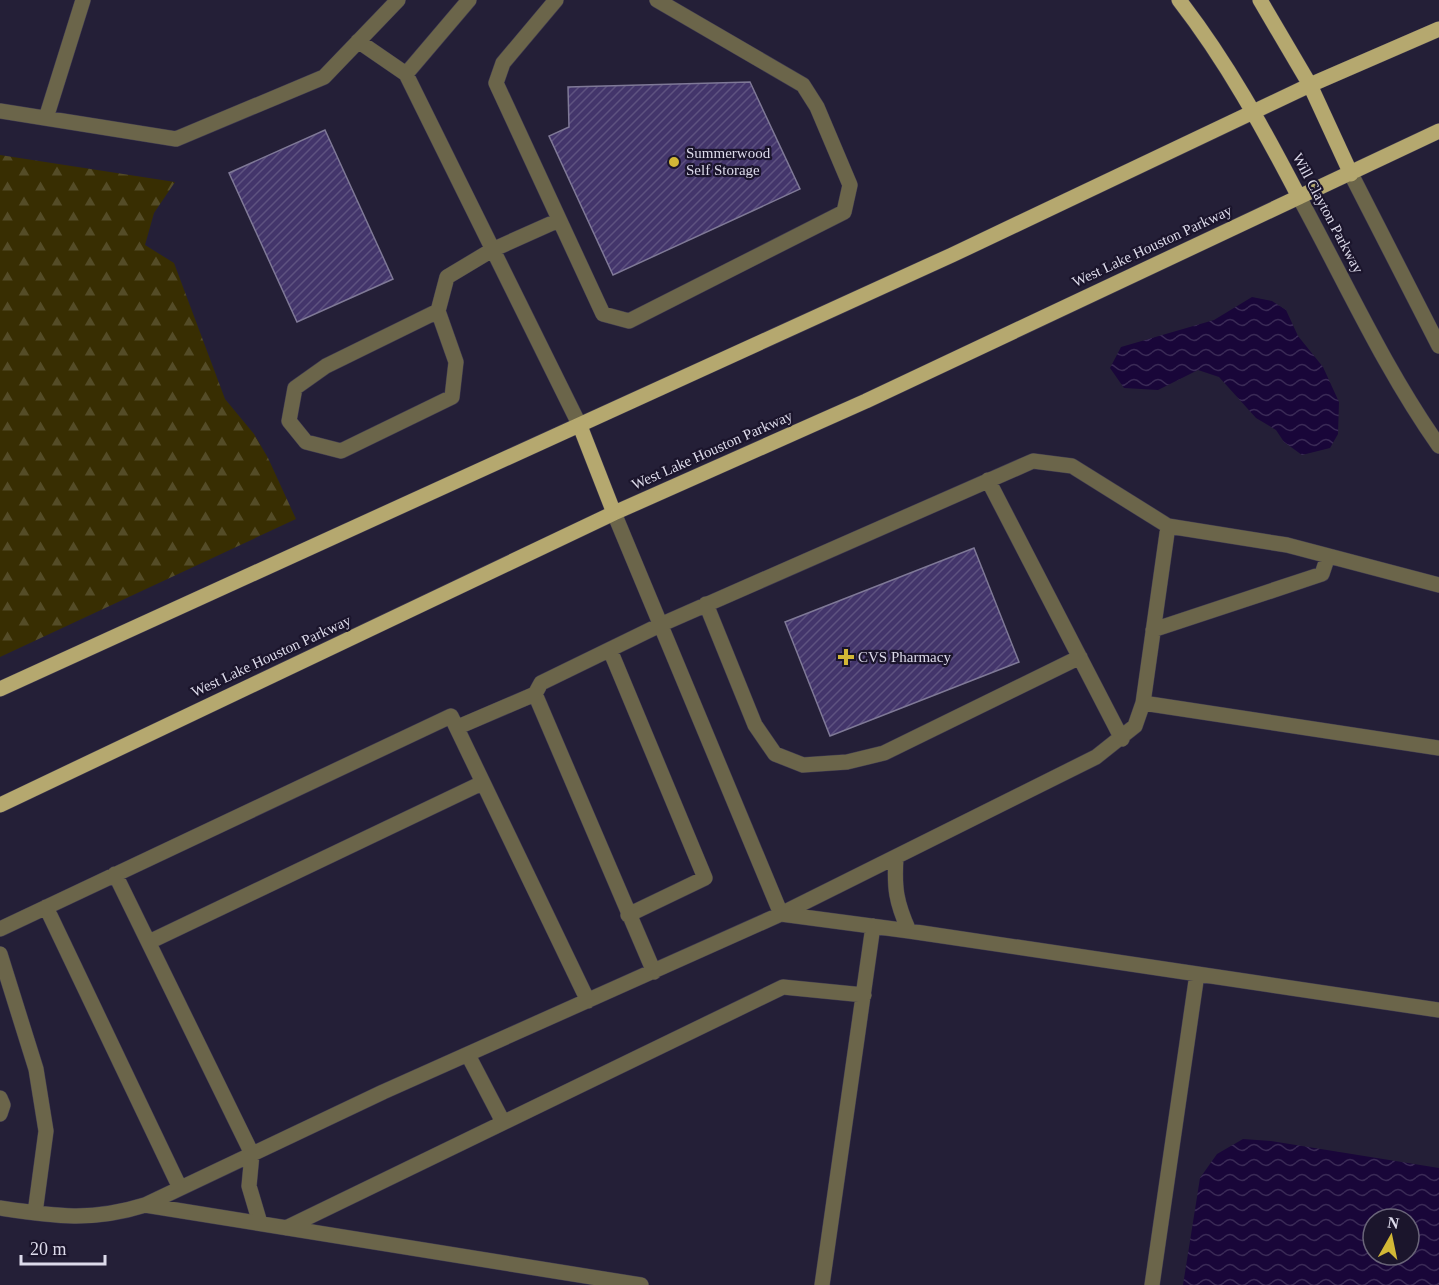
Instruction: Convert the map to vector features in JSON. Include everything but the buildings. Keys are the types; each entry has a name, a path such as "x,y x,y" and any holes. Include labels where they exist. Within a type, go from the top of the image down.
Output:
{"main road":[{"name":"Will Clayton Parkway","path":"1179,0 1212,43 1254,111 1299,197"},
{"path":"1260,0 1310,85 1351,174"},
{"path":"0,689 952,255 1310,85 1439,29"},
{"name":"West Lake Houston Parkway","path":"0,805 614,513 866,401 1439,131"},
{"path":"580,426 614,513"}],"street":[{"path":"46,118 83,0"},
{"path":"0,111 176,139 324,76 398,0"},
{"path":"406,74 470,0"},
{"path":"556,0 503,63 496,83 603,314 628,321 844,212 849,184 817,107 803,85 657,0"},
{"path":"358,41 406,74 580,426"},
{"path":"1351,174 1439,346"},
{"name":"Will Clayton Parkway","path":"1299,197 1383,357 1408,401 1439,446"},
{"path":"438,311 326,366 295,388 290,421 306,442 341,451 452,397 456,362 438,311 447,277 492,250 559,220"},
{"path":"458,727 535,694 541,683 660,625 1033,461 1072,466 1168,526 1287,545 1439,585"},
{"path":"988,480 1122,739"},
{"path":"614,513 781,914"},
{"path":"0,1208 71,1218 126,1211 145,1205 468,1055 781,914 1096,757 1122,739 1135,726 1143,704 1168,526"},
{"path":"1154,630 1323,574 1328,556"},
{"path":"706,604 755,725 775,754 804,765 847,762 884,753 1080,657"},
{"path":"610,650 705,878 628,915"},
{"path":"535,694 654,972"},
{"path":"1143,704 1439,748"},
{"path":"0,929 451,716 588,1001"},
{"path":"149,942 482,783"},
{"path":"896,857 894,887 899,909 909,931"},
{"path":"116,874 252,1154 249,1186 260,1223"},
{"path":"46,907 180,1188"},
{"path":"781,914 1439,1010"},
{"path":"822,1285 873,926"},
{"path":"0,954 36,1068 46,1131 35,1213"},
{"path":"1152,1285 1197,974"},
{"path":"286,1228 783,987 864,995"},
{"path":"468,1055 503,1122"},
{"path":"0,1098 3,1105 0,1114"},
{"path":"145,1205 640,1285"}],"green space":[{"path":"0,155 175,182 154,213 145,245 174,263 225,399 254,434 268,458 296,519 0,657"}],"water":[{"path":"1252,297 1272,301 1286,310 1298,336 1323,367 1339,402 1338,434 1330,448 1302,455 1284,442 1276,430 1256,418 1219,377 1198,370 1158,390 1124,388 1110,368 1121,347 1214,320"},
{"path":"1243,1139 1271,1141 1439,1168 1439,1285 1183,1285 1200,1178 1217,1154"}],"place":[{"name":"Summerwood Self Storage","path":"674,162"},
{"name":"CVS Pharmacy","path":"846,657"}]}
